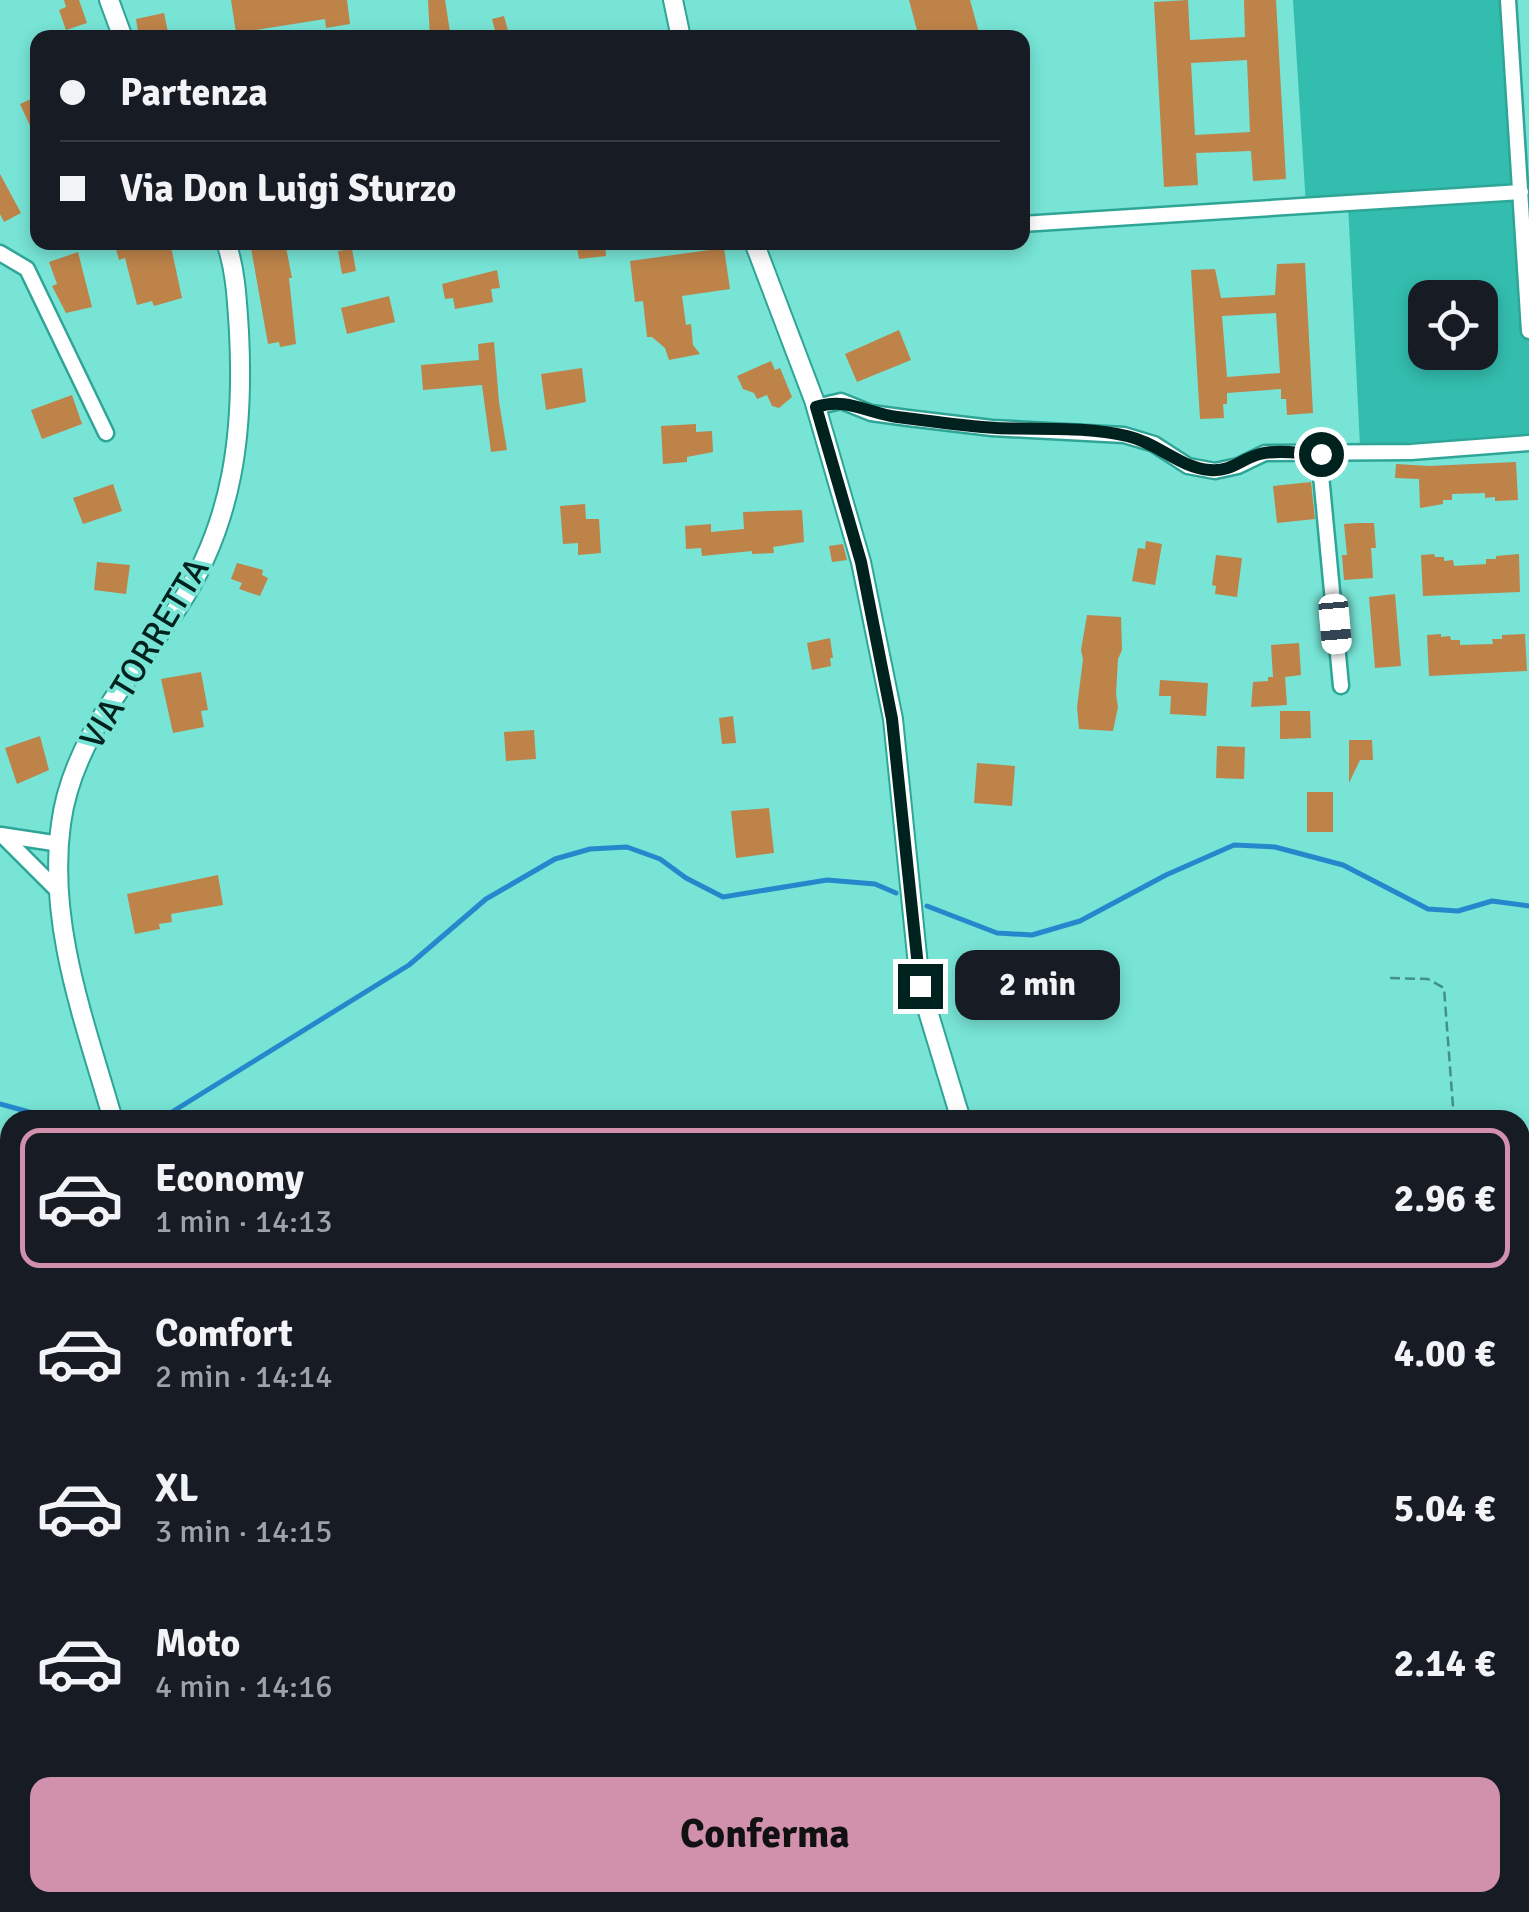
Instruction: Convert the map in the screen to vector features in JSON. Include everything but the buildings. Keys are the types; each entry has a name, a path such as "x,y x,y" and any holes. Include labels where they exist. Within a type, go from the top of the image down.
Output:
{"street":[{"path":"109,0 120,30"},
{"path":"673,0 680,30"},
{"path":"1508,0 1529,331"},
{"path":"1513,70 1529,68"},
{"path":"1030,223 1521,192"},
{"name":"VIA TORRETTA","path":"110,1110 70,969 60,894 60,844 68,791 100,716 197,576 227,496 236,458 241,384 236,286 228,250"},
{"path":"757,250 816,407 861,562 892,719 920,986 959,1110"},
{"path":"0,254 27,269 106,432"},
{"path":"816,407 841,402 884,415 992,428 1124,435 1154,444 1188,466 1215,471 1238,466 1265,453 1319,454 1529,443"},
{"path":"1319,454 1341,686"},
{"path":"2,836 60,844"},
{"path":"2,836 60,894"}],"path":[{"path":"1390,978 1428,979 1444,988 1453,1110"}],"shaded area":[{"path":"1293,0 1508,0 1522,192 1529,191 1529,435 1360,446 1348,204 1306,206"}],"waterway":[{"path":"927,906 997,933 1032,935 1080,921 1166,875 1234,845 1275,847 1343,865 1428,909 1458,911 1492,901 1529,906"},
{"path":"175,1110 409,965 486,899 555,859 590,849 627,847 660,859 723,897 827,880 875,884 896,893"},
{"path":"0,1104 22,1110"}],"route":[{"path":"920,986 892,719 861,562 816,407 833,401 884,415 992,428 1124,435 1154,444 1188,466 1215,471 1238,466 1265,453 1321,454"}]}
